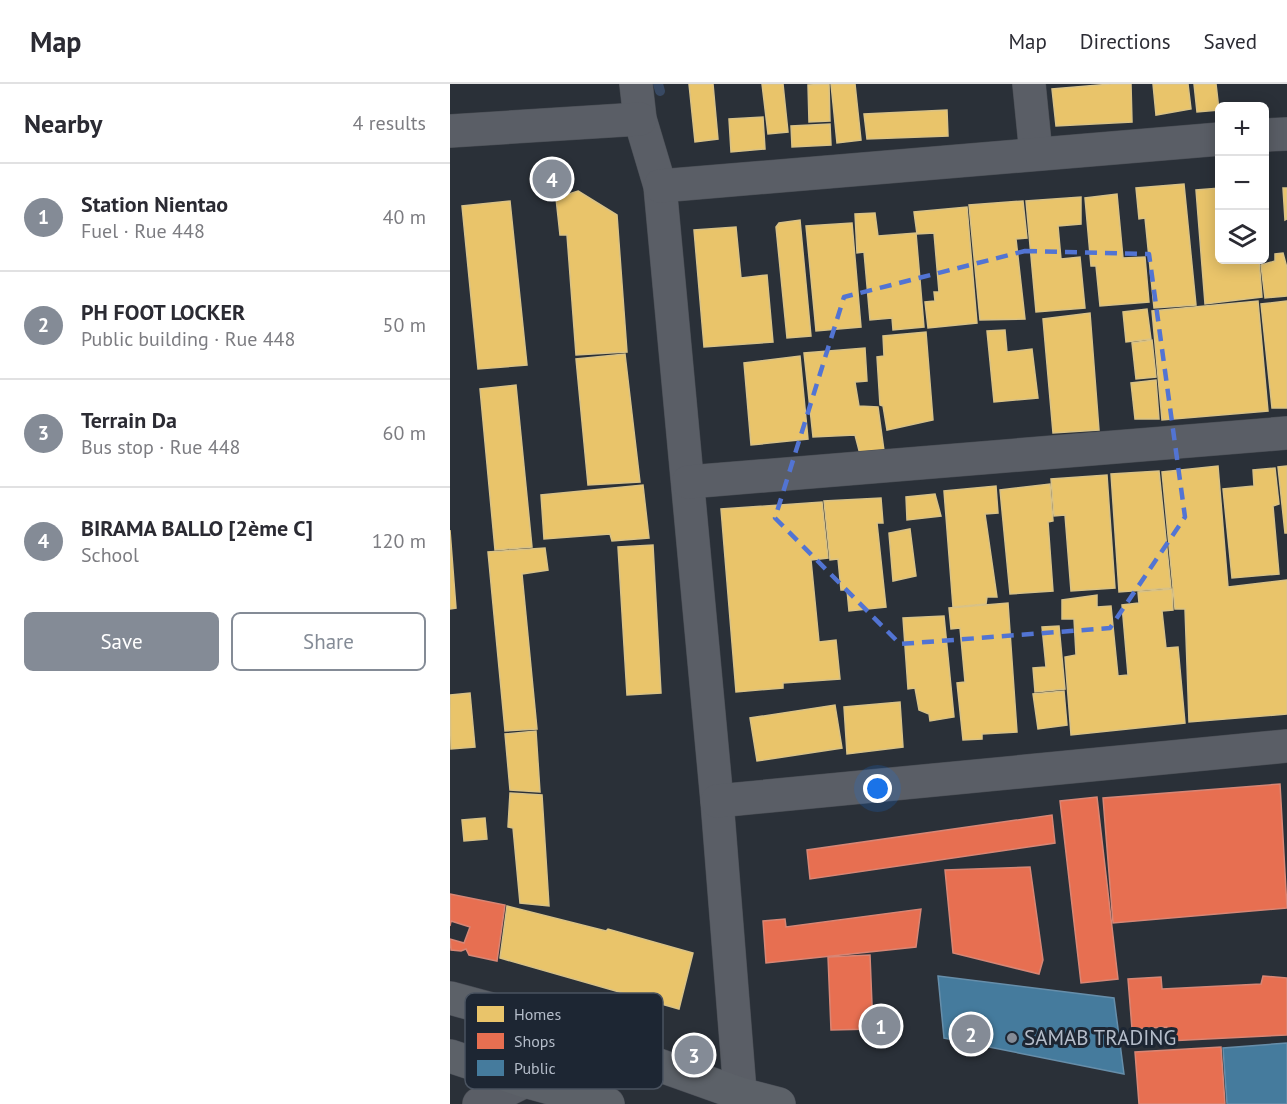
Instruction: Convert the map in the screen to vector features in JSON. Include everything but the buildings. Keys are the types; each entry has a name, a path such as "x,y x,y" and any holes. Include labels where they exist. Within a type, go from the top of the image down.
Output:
{"main road":[{"path":"450,998 465,1002"},
{"path":"450,1056 465,1061"},
{"path":"663,1069 741,1099 779,1104"},
{"path":"554,1089 608,1104"}],"street":[{"path":"636,84 640,118 660,186 717,801 741,1099"},
{"path":"1029,84 1036,154"},
{"path":"450,131 640,118"},
{"path":"1269,135 1287,134"},
{"path":"660,186 1215,139"},
{"path":"687,482 1287,433"},
{"path":"717,801 1287,746"},
{"path":"479,1104 509,1089"}],"highlighted area":[{"path":"1025,251 1149,254 1185,517 1110,628 900,644 775,518 844,297"}],"waterway":[{"path":"658,84 660,91"}],"place":[{"name":"BIRAMA BALLO [2ème C]","path":"552,179"},
{"name":"Station Nientao","path":"881,1026"},
{"name":"PH FOOT LOCKER","path":"971,1034"},
{"name":"SAMAB TRADING","path":"1012,1038"},
{"name":"Terrain Da","path":"694,1055"}]}
